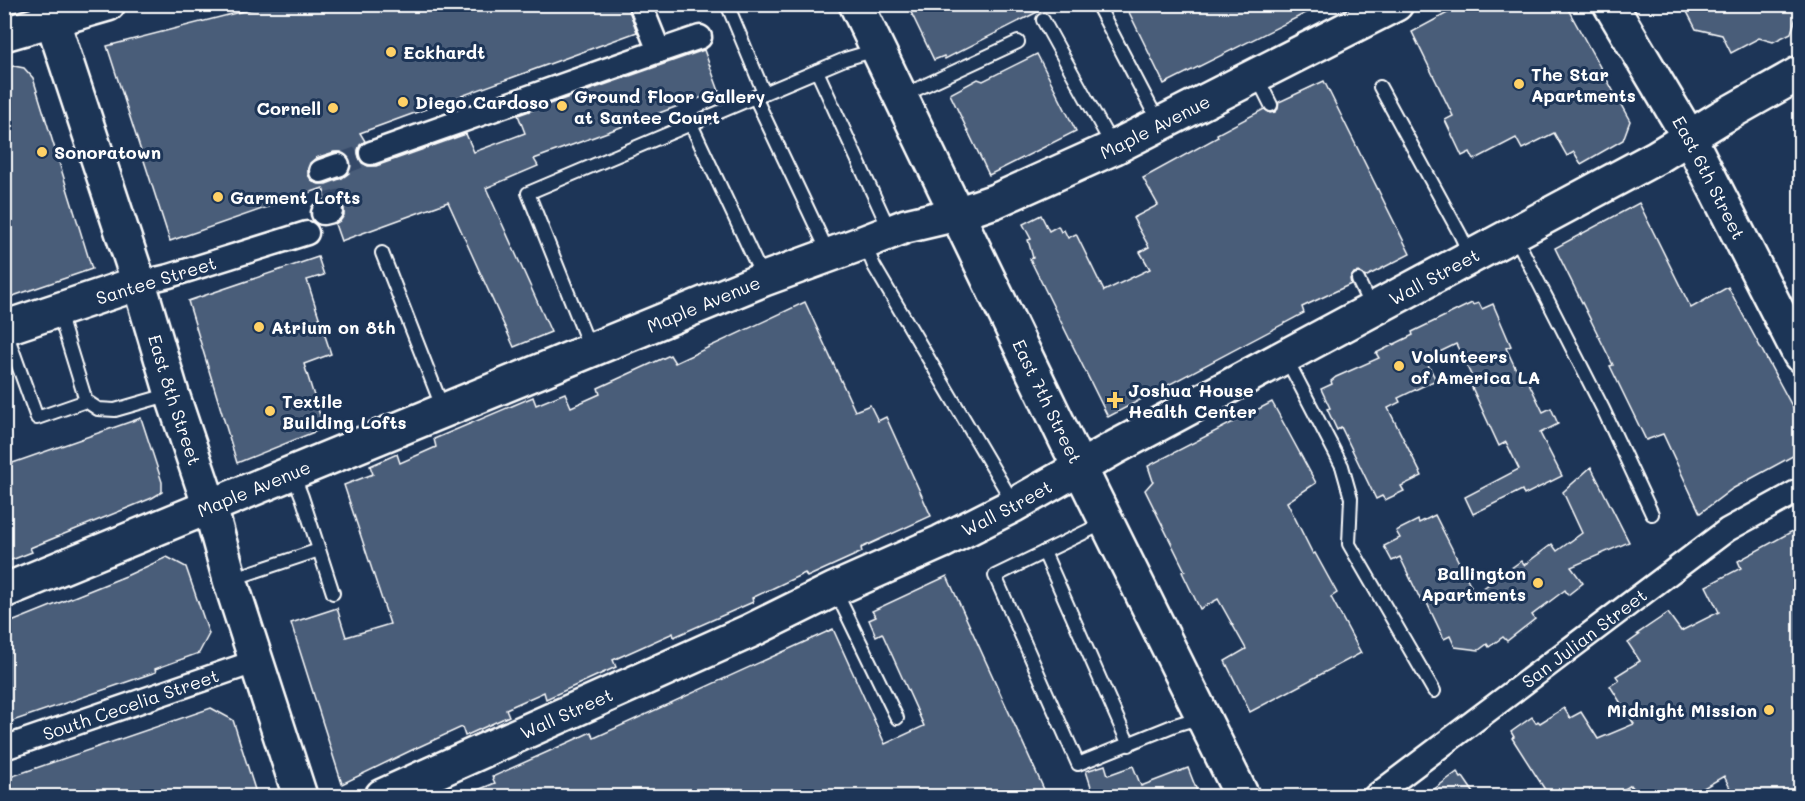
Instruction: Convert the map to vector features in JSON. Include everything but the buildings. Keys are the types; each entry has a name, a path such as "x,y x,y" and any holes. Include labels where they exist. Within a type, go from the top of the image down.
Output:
{"street":[{"path":"4,34 49,13 108,4"},
{"path":"639,4 659,51"},
{"name":"East 7th Street","path":"856,4 1242,796"},
{"name":"Maple Avenue","path":"4,591 764,279 920,222 957,214 996,201 1160,125 1396,4"},
{"name":"East 6th Street","path":"1610,4 1689,137 1800,355"},
{"name":"East 8th Street","path":"49,13 139,283 172,394 210,507 230,580 300,796"},
{"path":"371,153 700,37"},
{"name":"Wall Street","path":"382,796 750,631 835,589 941,542 1014,505 1080,467 1657,157 1800,73"},
{"name":"Santee Street","path":"5,328 139,283 169,276 307,233"},
{"name":"San Julian Street","path":"1375,796 1727,530 1800,490"},
{"name":"South Cecelia Street","path":"4,748 257,661"}],"lane":[{"path":"727,4 759,95 829,256"},
{"path":"1096,4 1160,125"},
{"path":"1043,20 1113,148"},
{"path":"900,96 1018,42"},
{"path":"590,349 528,193 845,59 878,49"},
{"path":"817,71 878,237 874,267 1014,505"},
{"path":"1256,76 1271,105"},
{"path":"1380,87 1470,256"},
{"path":"691,124 764,279"},
{"path":"1513,233 1652,514"},
{"path":"382,253 444,410"},
{"path":"1359,280 1373,309"},
{"path":"58,310 86,401 98,409 115,410 172,394"},
{"path":"5,328 37,417 86,401"},
{"path":"1285,357 1342,466 1351,498 1349,544 1434,691"},
{"path":"293,474 333,593"},
{"path":"1107,522 995,576 1078,765 1175,725 1203,717"},
{"path":"230,580 320,550"},
{"path":"1044,552 1129,745"},
{"path":"835,589 897,717"}],"tunnel":[{"path":"338,165 371,153"},
{"path":"331,211 337,198 332,179"}],"place":[{"name":"Eckhardt","path":"391,52"},
{"name":"The Star Apartments","path":"1519,84"},
{"name":"Diego Cardoso","path":"403,102"},
{"name":"Ground Floor Gallery at Santee Court","path":"562,106"},
{"name":"Cornell","path":"333,108"},
{"name":"Sonoratown","path":"42,152"},
{"name":"Garment Lofts","path":"218,197"},
{"name":"Atrium on 8th","path":"259,327"},
{"name":"Volunteers of America LA","path":"1399,366"},
{"name":"Joshua House Health Center","path":"1115,400"},
{"name":"Textile Building Lofts","path":"270,411"},
{"name":"Ballington Apartments","path":"1538,583"},
{"name":"Midnight Mission","path":"1769,710"}]}
